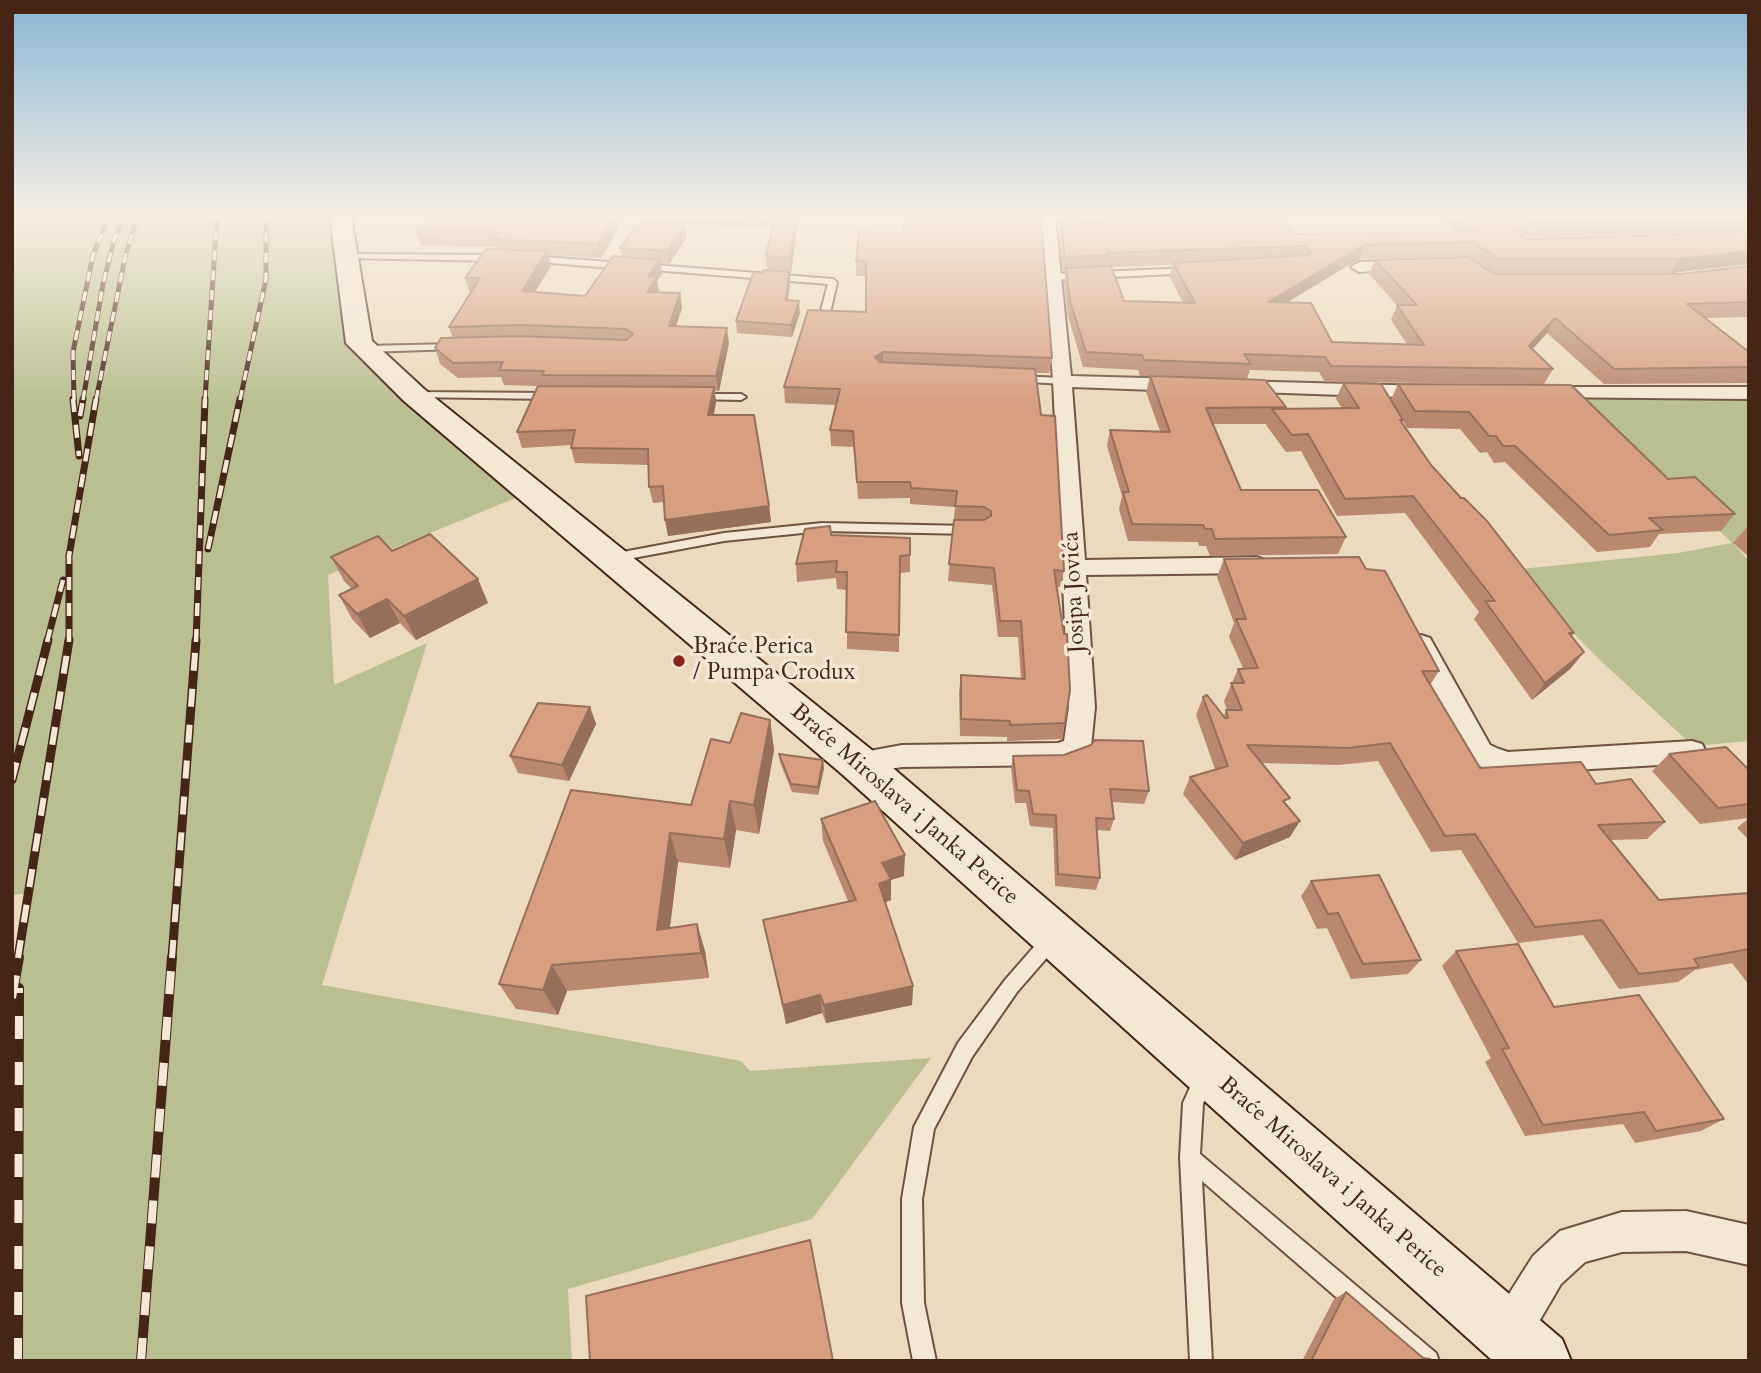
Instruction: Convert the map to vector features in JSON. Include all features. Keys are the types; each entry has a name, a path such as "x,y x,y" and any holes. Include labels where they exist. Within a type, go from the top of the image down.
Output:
{"main road":[{"name":"Braće Miroslava i Janka Perice","path":"349,280 359,343 414,395 858,763 1524,1347"}],"street":[{"name":"Josipa Jovića","path":"858,763 902,757 1060,754 1077,747 1082,707 1054,280"},
{"path":"1062,381 1206,386 1380,397 1444,392"},
{"path":"1524,393 1749,393"},
{"path":"1073,568 1276,565"},
{"path":"1411,626 1480,753 1492,759 1508,763 1692,752"},
{"path":"1524,1347 1547,1270 1574,1245 1622,1232 1686,1231 1749,1245"}],"lane":[{"path":"807,280 833,282 824,318"},
{"path":"365,349 472,347"},
{"path":"1007,378 1062,381"},
{"path":"414,395 564,396"},
{"path":"687,397 741,397"},
{"path":"610,558 724,537 821,527 982,530"},
{"path":"925,1361 913,1303 912,1212 924,1127 965,1050 1011,986 1055,936"},
{"path":"1201,1361 1190,1158 1194,1103 1209,1069"},
{"path":"1190,1158 1428,1361"}],"green space":[{"path":"12,280 350,280 359,343 530,492 328,575 334,685 427,643 322,985 741,1061 750,1071 931,1058 812,1219 568,1289 572,1361 12,1361 12,998 30,893 12,895"},
{"path":"1578,393 1749,393 1749,541 1734,544 1749,561 1749,741 1693,746 1600,660 1511,570 1678,553 1732,543"}],"building":[{"path":"479,280 529,280 522,291 585,296 596,280 655,280 647,292 680,293 669,326 727,328 716,376 542,375 544,371 499,370 503,362 453,363 435,348 441,338 520,336 626,340 633,334 626,329 521,325 449,327"},
{"path":"750,280 788,280 786,300 799,301 791,325 736,321"},
{"path":"866,280 1046,280 1052,358 883,352 875,357 880,362 1035,369 1041,415 1055,416 1064,571 1054,570 1064,634 1067,634 1070,690 1065,723 1010,725 1010,721 961,719 961,675 1025,679 1021,621 1000,621 994,568 949,564 954,520 984,520 991,516 991,511 984,507 955,506 957,491 911,488 910,482 857,482 853,431 830,430 840,389 784,387 808,310 866,312"},
{"path":"1067,280 1116,280 1124,301 1195,303 1182,280 1305,280 1268,302 1311,303 1332,342 1424,345 1397,305 1417,305 1394,280 1749,280 1749,302 1687,304 1749,352 1749,367 1614,369 1555,318 1529,346 1553,369 1331,366 1325,357 1244,354 1251,364 1144,360 1142,355 1086,352 1070,301"},
{"path":"1150,376 1265,380 1286,407 1206,408 1241,490 1318,490 1346,537 1215,539 1212,529 1205,529 1203,525 1132,524 1123,492 1129,492 1110,430 1170,432"},
{"path":"1343,383 1381,384 1403,420 1400,420 1431,465 1461,498 1487,521 1574,633 1569,633 1584,652 1545,683 1485,601 1495,601 1413,496 1345,499 1308,434 1292,435 1272,409 1359,408"},
{"path":"1398,384 1571,385 1668,479 1695,477 1735,514 1649,518 1663,530 1609,535 1515,446 1503,446 1496,436 1489,436 1469,412 1415,411"},
{"path":"538,386 714,387 708,415 754,415 769,506 665,520 663,486 649,487 648,449 571,448 575,430 517,432"},
{"path":"830,526 831,535 910,538 910,555 900,556 899,635 846,632 847,572 836,572 837,561 796,564 805,529"},
{"path":"430,534 478,579 404,616 387,599 357,614 339,595 358,586 331,557 378,536 392,551"},
{"path":"1359,557 1366,569 1385,571 1439,671 1422,671 1480,768 1581,762 1596,784 1631,779 1665,822 1598,825 1659,900 1749,893 1749,949 1694,959 1699,967 1639,974 1602,920 1535,927 1475,834 1445,836 1390,743 1348,748 1247,745 1290,798 1283,801 1300,821 1243,843 1190,777 1228,766 1203,697 1207,695 1225,718 1228,718 1226,710 1242,710 1231,683 1244,683 1238,669 1258,668 1236,619 1246,619 1224,559"},
{"path":"538,703 590,707 562,765 510,756"},
{"path":"741,713 770,720 754,805 730,801 724,839 670,833 657,930 697,924 701,953 552,965 543,990 499,984 571,790 691,805 711,739 730,743"},
{"path":"1095,740 1143,741 1149,791 1110,789 1114,819 1096,818 1100,878 1058,874 1056,815 1033,814 1029,791 1017,790 1013,756 1064,755 1091,745"},
{"path":"1726,747 1749,770 1749,804 1718,808 1669,754"},
{"path":"779,754 823,760 818,787 791,784"},
{"path":"875,801 905,855 882,863 891,879 879,884 913,986 824,1005 820,995 783,1005 763,920 856,900 821,819"},
{"path":"1379,875 1421,960 1363,964 1338,913 1328,914 1311,881"},
{"path":"1518,944 1554,1007 1639,995 1724,1119 1656,1131 1644,1112 1543,1125 1502,1049 1509,1048 1456,951"},
{"path":"810,1240 833,1361 590,1361 586,1296"},
{"path":"1346,1292 1423,1358 1432,1361 1311,1361"}],"railway":[{"path":"74,400 73,352 88,280"},
{"path":"83,400 104,280"},
{"path":"96,400 120,280"},
{"path":"205,400 213,280"},
{"path":"240,400 266,280"},
{"path":"73,399 79,456"},
{"path":"80,416 83,399"},
{"path":"69,640 69,556 96,399"},
{"path":"196,642 205,399"},
{"path":"208,549 240,399"},
{"path":"47,642 63,580"},
{"path":"12,780 48,640"},
{"path":"18,958 69,640"},
{"path":"172,958 196,640"},
{"path":"12,998 19,957"},
{"path":"141,1361 172,957"},
{"path":"18,1361 19,988"}],"place":[{"name":"Braće Perica / Pumpa Crodux","path":"679,661"}]}
